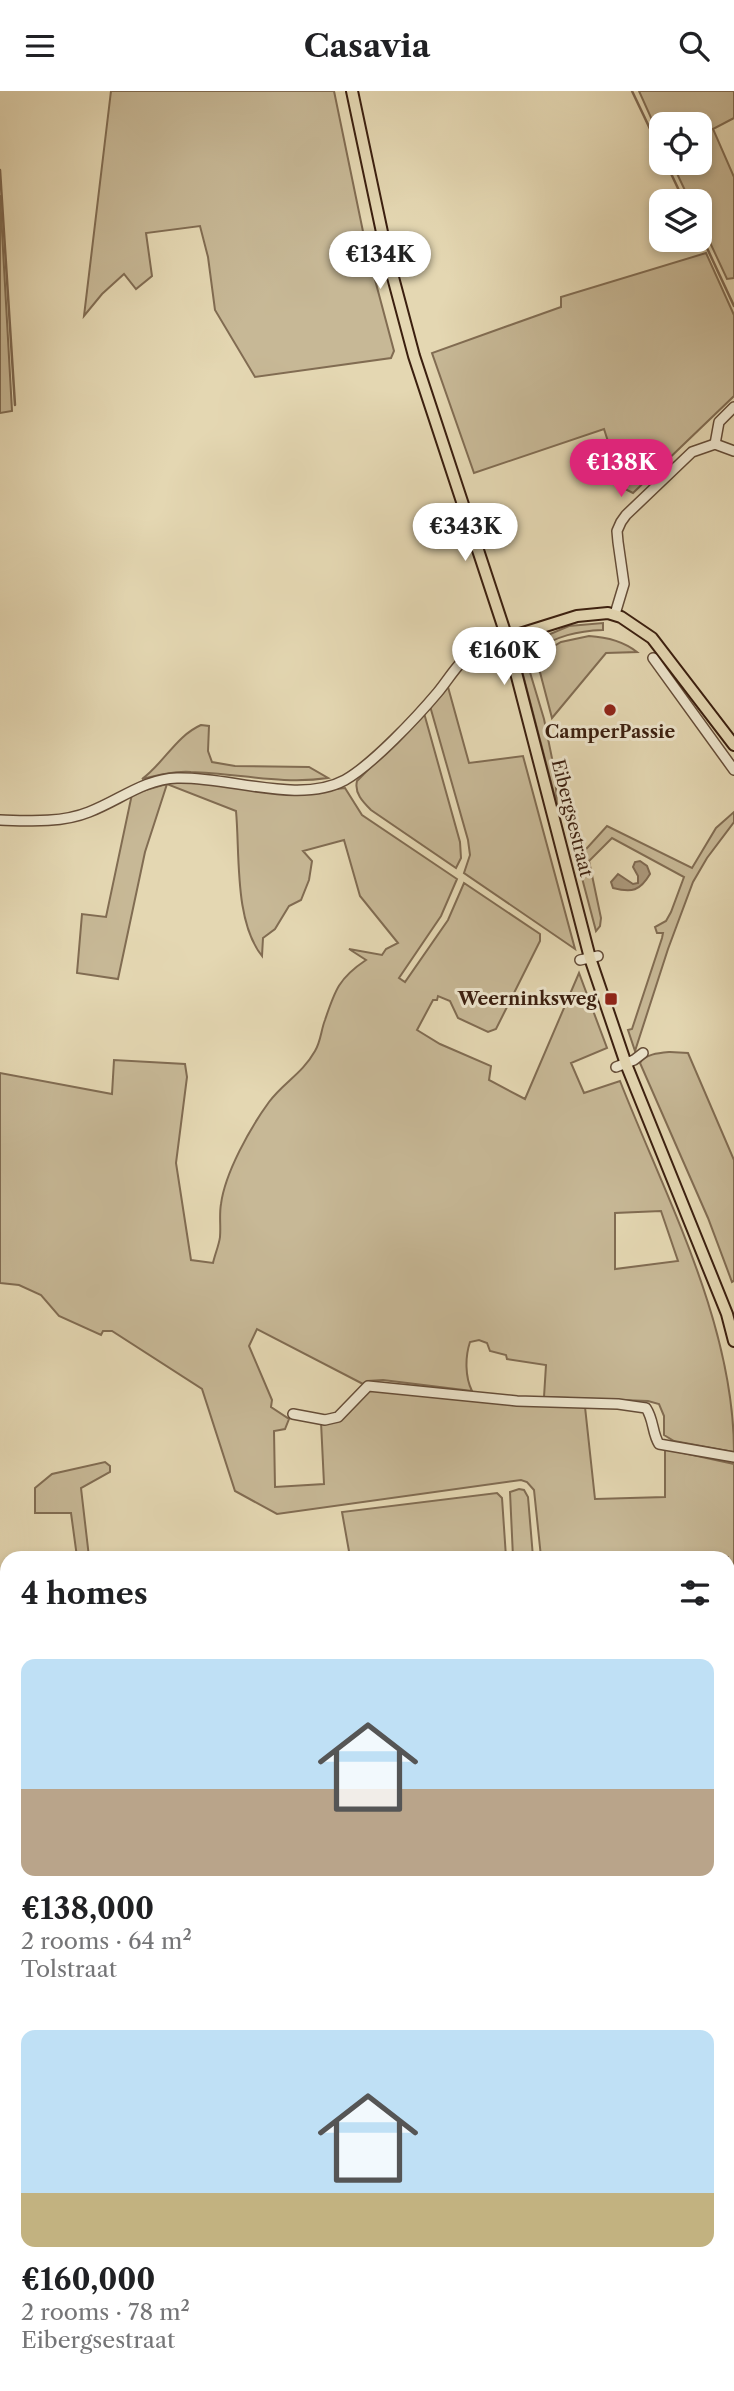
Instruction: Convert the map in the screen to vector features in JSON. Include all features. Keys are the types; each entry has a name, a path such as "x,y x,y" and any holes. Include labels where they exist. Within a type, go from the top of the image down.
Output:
{"main road":[{"name":"Eibergsestraat","path":"352,91 386,251 414,356 507,638 589,958 621,1065 727,1314 734,1341"},
{"path":"507,638 577,616 593,613 615,614 652,638 734,745"}],"street":[{"path":"715,444 719,422 734,407"},
{"path":"615,614 624,585 617,531 625,515 691,452 715,444 734,451"},
{"path":"0,820 62,819 88,813 149,782 162,779 182,778 280,788 325,788 345,780 366,765 423,709 468,655 483,646 507,638"},
{"path":"653,658 734,770"},
{"path":"621,1065 643,1053"},
{"path":"293,1414 325,1420 338,1417 368,1386 517,1401 618,1404 646,1408 652,1416 659,1444 734,1457"}],"shaded area":[{"path":"111,91 334,91 366,246 394,351 391,358 255,377 215,310 208,257 200,226 146,233 152,276 136,289 124,274 102,294 84,316"},
{"path":"639,91 734,91 734,118 713,129 734,177 734,278 727,279 712,247 712,189 684,189 678,175 712,175 712,112 649,113"},
{"path":"0,195 12,411 0,413"},
{"path":"706,253 734,315 734,396 633,493 623,488 604,429 474,473 432,353 561,307 561,297"},
{"path":"603,623 603,630 568,635 535,650 532,650 529,643 569,626"},
{"path":"589,636 614,640 637,652 606,653 552,718 536,657 561,642"},
{"path":"526,659 544,719 555,773 557,805 520,663"},
{"path":"448,687 469,763 523,756 575,949 464,873 470,855 468,840 430,706"},
{"path":"424,713 460,842 461,858 456,868 371,810 357,789 357,781"},
{"path":"201,725 209,726 208,751 212,762 235,766 309,767 328,778 294,780 185,772 142,779 184,736"},
{"path":"189,782 327,790 345,788 362,815 457,879 441,916 399,978 405,982 448,920 464,883 540,934 540,941 496,1029 488,1032 458,1018 450,1001 438,996 437,1000 433,1000 417,1030 440,1044 491,1066 489,1080 525,1099 579,973 607,1048 571,1063 584,1093 620,1081 694,1262 723,1356 731,1404 734,1452 674,1441 664,1435 664,1416 659,1404 648,1401 544,1397 546,1365 507,1359 506,1355 490,1351 487,1343 479,1340 470,1342 467,1354 466,1367 472,1391 383,1380 367,1381 363,1384 257,1329 249,1346 272,1400 271,1407 289,1419 285,1429 274,1431 275,1487 324,1484 321,1422 326,1422 368,1390 585,1407 595,1499 665,1497 665,1449 734,1464 734,1551 540,1551 534,1490 521,1480 277,1514 235,1491 202,1389 112,1331 103,1331 101,1335 59,1316 41,1295 19,1285 0,1283 0,1073 112,1094 114,1060 185,1064 187,1077 176,1163 191,1260 213,1263 220,1237 223,1192 233,1165 269,1102 315,1051 339,985 366,960 349,949 382,955 386,949 398,943 360,896 344,840 303,851 312,861 309,880 301,900 289,906 275,929 263,938 262,956 253,941 243,906 236,811 167,784 145,852 118,979 77,973 82,914 106,917 132,794 170,783","holes":["661,1211 678,1261 615,1269 615,1213"]},
{"path":"734,812 734,822 693,882 635,1051 628,1030 632,1029 662,938 663,933 657,933 655,927 666,921 684,877 612,838 589,861 601,918 596,931 577,859 607,826 692,868 716,828"},
{"path":"640,861 647,866 650,874 643,884 630,890 613,888 611,882 618,874 633,884 638,883 633,867 635,862"},
{"path":"670,1052 688,1053 734,1160 732,1282 708,1218 640,1063 649,1056"},
{"path":"105,1462 110,1466 110,1472 81,1488 88,1551 76,1551 71,1513 35,1513 35,1488 52,1474"},
{"path":"524,1490 528,1497 532,1551 513,1551 510,1492"},
{"path":"497,1493 502,1498 506,1551 349,1551 342,1512"}],"waterway":[{"path":"632,91 649,127"},
{"path":"0,170 15,405"},
{"path":"672,175 678,189"},
{"path":"709,252 734,306"}],"place":[{"name":"CamperPassie","path":"610,710"},
{"name":"Weerninksweg","path":"611,999"}]}
